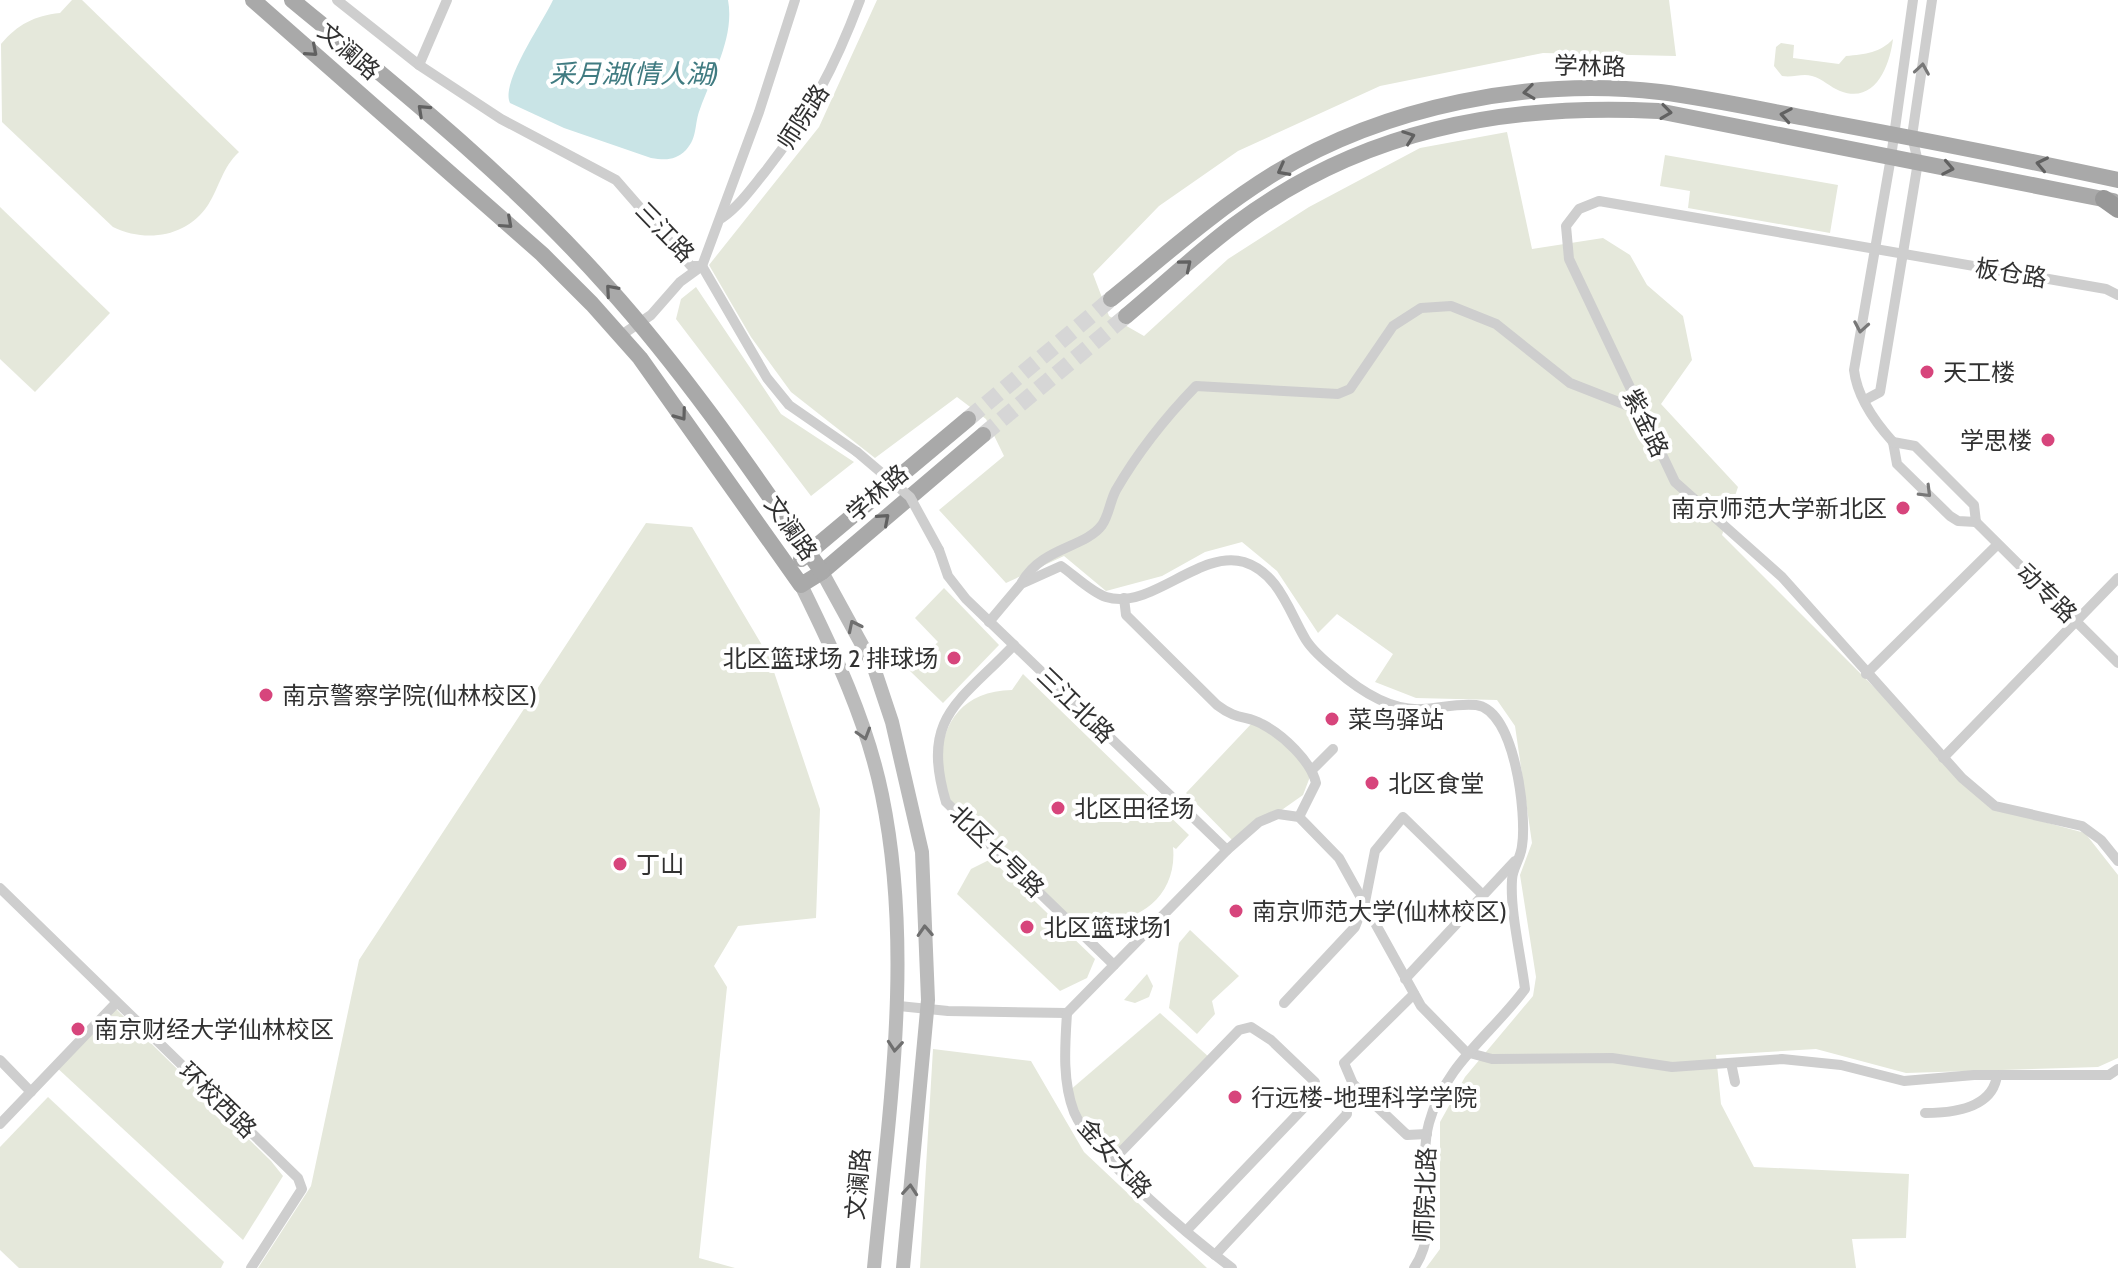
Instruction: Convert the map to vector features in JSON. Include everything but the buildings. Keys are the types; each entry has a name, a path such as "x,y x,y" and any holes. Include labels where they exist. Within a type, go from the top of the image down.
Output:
{"main road":[{"name":"文澜路","path":"253,0 542,254 620,336 640,358 791,566 801,585 844,673 882,792 892,855 899,1006 874,1268"},
{"name":"文澜路","path":"292,0 401,89 562,238 638,322 688,383 810,554 873,665 908,786 922,852 928,1007 903,1268"},
{"name":"学林路","path":"1111,299 1223,208 1276,173 1351,137 1410,116 1535,90 1660,92 1912,136 2118,180"},
{"name":"学林路","path":"1126,316 1234,225 1287,190 1344,161 1417,133 1482,117 1589,107 1658,111 2113,203"},
{"name":"学林路","path":"791,566 810,554 968,419"},
{"name":"学林路","path":"801,585 822,572 983,435"}],"street":[{"name":"三江路","path":"337,0 419,65 501,119 616,180 691,266 702,266 767,378 789,405 857,452 895,481 910,497"},
{"path":"419,65 447,0"},
{"name":"师院路","path":"620,336 651,315 680,282 702,266 722,218 795,0"},
{"name":"师院路","path":"722,218 736,208 783,148 826,84 860,0"},
{"path":"1893,442 1915,446 1974,505 1976,522 1958,521 1950,516 1897,464 1893,442 1874,421 1865,400 1856,390 1854,370 1891,157 1913,0"},
{"path":"1865,400 1880,392 1918,162 1912,136 1932,0"},
{"name":"紫金路","path":"1902,256 1599,201 1579,209 1566,226 1569,259 1675,482 1782,577 1943,758 1995,806 2082,826 2101,840 2118,861"},
{"name":"板仓路","path":"1902,256 2106,289 2118,295"},
{"path":"989,622 1021,584 1031,566 1101,526 1114,493 1141,453 1168,415 1196,386 1338,394 1350,389 1393,326 1421,308 1451,306 1496,324 1570,383 1639,410"},
{"name":"三江北路","path":"910,497 939,550 948,576 989,622 1227,850"},
{"name":"动专路","path":"1976,522 2118,663"},
{"path":"1866,674 1997,545"},
{"name":"师院北路","path":"1124,598 1153,590 1205,565 1242,562 1270,577 1308,643 1336,671 1382,702 1418,709 1478,705 1493,713 1504,730 1516,771 1523,817 1519,857 1512,880 1525,989 1466,1052 1444,1088 1427,1134 1424,1162 1428,1219 1424,1253 1414,1268"},
{"path":"1021,584 1061,566 1105,597 1124,598 1126,615 1217,705 1233,717 1261,722 1313,769 1316,783 1299,817"},
{"path":"1943,758 2118,578"},
{"name":"北区七号路","path":"1014,645 943,719 936,742 937,774 946,802 1114,965"},
{"path":"1313,769 1333,749"},
{"path":"899,1006 948,1011 1067,1013 1227,850 1259,822 1278,814 1299,817 1339,858 1414,994 1433,1022 1466,1052 1492,1059 1612,1058 1672,1067 1782,1059 1841,1065 1904,1081 1997,1075 2109,1075 2118,1069"},
{"path":"1284,1003 1355,927 1365,902 1375,851 1403,817 1483,895"},
{"path":"1405,979 1519,857"},
{"name":"环校西路","path":"0,888 298,1178 302,1189 251,1268"},
{"path":"1414,994 1344,1063 1353,1084 1407,1135 1427,1134"},
{"path":"0,1124 116,1003"},
{"name":"金女大路","path":"1067,1013 1065,1056 1074,1111 1086,1132 1186,1231 1232,1268"},
{"path":"1113,1160 1239,1030 1251,1027 1280,1048 1315,1082 1314,1097 1186,1231"},
{"path":"0,1060 31,1092"},
{"path":"1731,1063 1735,1082"},
{"path":"1925,1113 1951,1113 1984,1100 1996,1088 1997,1075"},
{"path":"1215,1255 1347,1114 1346,1098 1353,1084"}],"shaded area":[{"path":"72,0 82,0 239,152 225,171 208,205 199,216 177,230 152,236 113,227 2,122 1,44 20,26 42,16 60,13"},
{"path":"877,0 1669,0 1676,56 1543,53 1380,86 1238,151 1159,206 1093,274 1109,316 1144,336 1228,259 1309,207 1420,148 1507,132 1532,249 1603,238 1630,255 1647,285 1683,316 1692,360 1661,404 1738,487 1722,535 1996,809 2085,833 2118,875 2118,1058 2098,1067 1906,1073 1816,1049 1716,1055 1721,1104 1754,1167 1909,1174 1906,1238 1852,1239 1856,1268 1426,1268 1440,1249 1440,1122 1465,1077 1533,996 1536,977 1520,875 1532,843 1515,726 1497,700 1416,698 1375,682 1393,654 1337,614 1318,633 1277,571 1242,542 1205,552 1162,576 1106,591 1064,556 1006,583 939,510 1004,456 986,419 957,397 875,458 791,392 751,337 709,265 819,127"},
{"path":"1893,39 1889,60 1879,80 1863,92 1852,94 1840,91 1808,75 1782,76 1774,66 1776,47 1781,43 1794,45 1793,58 1839,64 1846,56 1878,50"},
{"path":"1665,155 1838,185 1830,233 1688,208 1690,191 1660,186"},
{"path":"0,207 110,313 35,392 0,359"},
{"path":"696,287 781,414 854,462 811,496 676,319 681,299"},
{"name":"丁山","path":"646,523 692,527 769,657 820,809 816,918 738,926 714,966 727,987 699,1258 735,1268 258,1268 311,1186 359,960"},
{"name":"北区篮球场 2 排球场","path":"944,588 999,645 943,703 909,670 938,642 915,618"},
{"name":"北区田径场","path":"1023,674 1189,835 1176,849 1173,847 1172,868 1166,886 1155,901 1141,912 1106,922 1067,914 947,797 942,758 950,724 960,710 973,700 990,693 1012,690"},
{"path":"1253,722 1261,722 1313,769 1303,795 1235,843 1186,793"},
{"name":"北区篮球场1","path":"991,859 1095,959 1087,978 1060,991 957,894 971,869"},
{"path":"1190,930 1239,976 1212,1001 1215,1014 1197,1034 1169,1008 1179,943"},
{"path":"1147,974 1153,986 1149,997 1135,1003 1124,1000"},
{"path":"112,1005 283,1176 243,1240 54,1065"},
{"path":"1160,1013 1210,1058 1113,1160 1086,1132 1069,1091"},
{"path":"933,1049 1031,1061 1084,1152 1207,1268 920,1268"},
{"path":"48,1097 224,1262 221,1268 19,1268 0,1250 0,1147"}],"water":[{"name":"采月湖(情人湖)","path":"553,0 728,0 725,42 692,140 682,154 670,159 651,158 564,128 510,103 511,82 517,67"}],"tunnel":[{"path":"968,419 1111,299"},
{"path":"983,435 1126,316"}],"place":[{"name":"天工楼","path":"1927,372"},
{"name":"学思楼","path":"2048,440"},
{"name":"南京师范大学新北区","path":"1903,508"},
{"name":"北区篮球场 2 排球场","path":"954,658"},
{"name":"南京警察学院(仙林校区)","path":"266,695"},
{"name":"菜鸟驿站","path":"1332,719"},
{"name":"北区食堂","path":"1372,783"},
{"name":"北区田径场","path":"1058,808"},
{"name":"丁山","path":"620,864"},
{"name":"南京师范大学(仙林校区)","path":"1236,911"},
{"name":"北区篮球场1","path":"1027,927"},
{"name":"南京财经大学仙林校区","path":"78,1029"},
{"name":"行远楼-地理科学学院","path":"1235,1097"}]}
